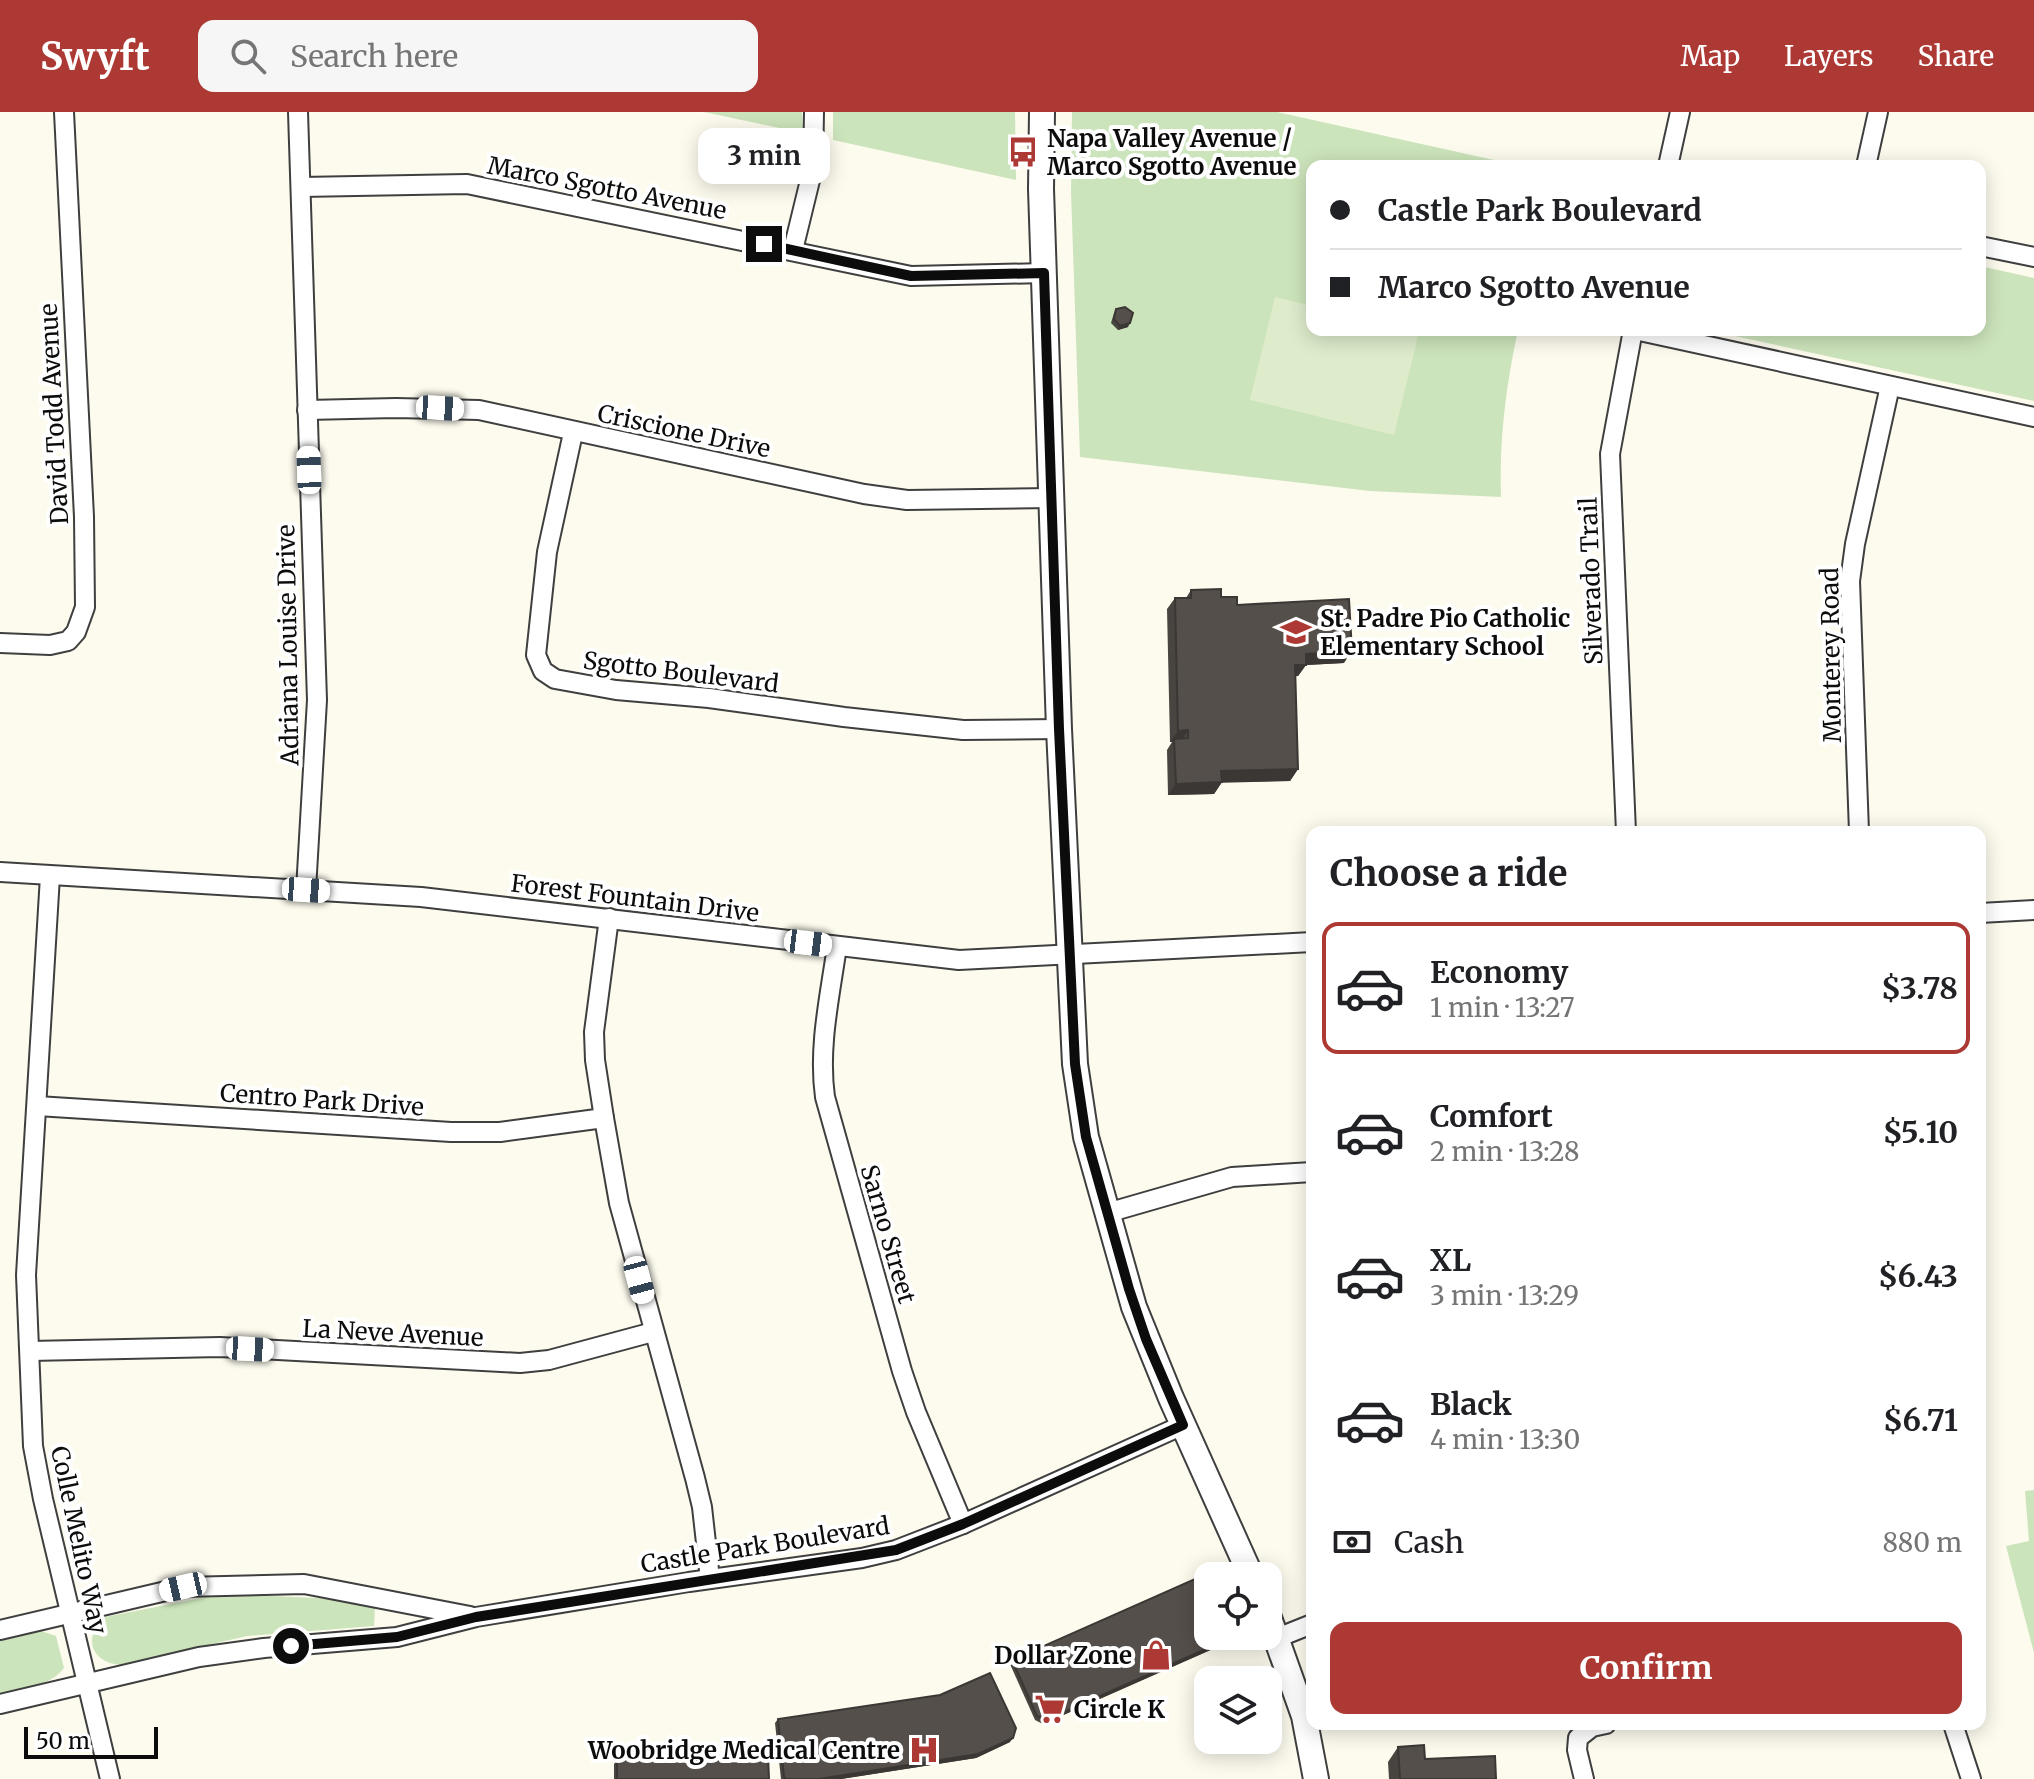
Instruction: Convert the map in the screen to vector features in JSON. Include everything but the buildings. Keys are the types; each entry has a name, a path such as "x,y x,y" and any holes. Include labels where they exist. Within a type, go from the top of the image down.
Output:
{"street":[{"name":"David Todd Avenue","path":"0,643 50,645 68,641 76,632 85,607 84,517 64,112"},
{"name":"Adriana Louise Drive","path":"298,112 317,700 306,890"},
{"path":"793,250 813,168 814,112"},
{"path":"1042,112 1044,273 1059,729 1075,1064 1080,1100 1086,1137 1146,1339 1245,1562"},
{"path":"1669,160 1680,112"},
{"path":"1867,160 1878,112"},
{"name":"Marco Sgotto Avenue","path":"301,187 467,184 911,276 1044,273"},
{"path":"1986,247 2034,257"},
{"name":"Silverado Trail","path":"1626,826 1610,454 1633,336"},
{"path":"1661,336 2034,417"},
{"name":"Monterey Road","path":"1859,826 1850,581 1855,544 1890,386"},
{"name":"Criscione Drive","path":"307,410 479,410 573,433 864,494 907,500 1051,498"},
{"name":"Sgotto Boulevard","path":"573,433 547,552 537,647 537,661 543,671 555,679 616,690 709,698 963,730 1059,729"},
{"name":"Forest Fountain Drive","path":"0,872 421,897 959,960 1306,942"},
{"name":"Colle Melito Way","path":"50,876 26,1275 33,1446 110,1779"},
{"path":"1986,913 2034,910"},
{"path":"609,918 594,1032 595,1060 619,1203 702,1507 710,1579"},
{"name":"Sarno Street","path":"837,946 823,1050 825,1097 902,1371 963,1524"},
{"name":"Centro Park Drive","path":"37,1106 451,1132 500,1132 604,1118"},
{"path":"1107,1213 1232,1177 1306,1172"},
{"name":"La Neve Avenue","path":"30,1351 220,1347 520,1363 549,1360 653,1332"},
{"name":"Castle Park Boulevard","path":"0,1704 199,1657 264,1648 397,1637 476,1617 896,1550 963,1524 1183,1425"},
{"name":"Castle Park Boulevard","path":"0,1630 183,1587 304,1584 476,1617"},
{"path":"1282,1626 1306,1624"},
{"path":"1281,1650 1306,1726"},
{"path":"1307,1730 1316,1779"},
{"path":"1584,1779 1577,1750 1578,1738 1588,1730"},
{"path":"1955,1730 1971,1779"}],"green space":[{"path":"704,112 802,112 803,133"},
{"path":"833,112 1015,112 1016,180 833,140"},
{"path":"1072,112 1277,112 1494,160 1306,160 1306,336 1517,336 1504,413 1501,497 1370,491 1080,457 1071,192"},
{"path":"1986,267 2034,278 2034,401 1735,336 1986,336"},
{"path":"1275,297 1306,305 1306,336 1418,336 1394,435 1250,400"},
{"path":"2034,1490 2034,1653 2006,1546 2029,1541 2025,1491"},
{"path":"222,1594 339,1599 375,1607 374,1626 247,1636 121,1665 103,1659 93,1648 94,1633 105,1617"},
{"path":"41,1631 56,1636 64,1668 43,1683 0,1693 0,1641"}],"place":[{"name":"Napa Valley Avenue / Marco Sgotto Avenue","path":"1023,152"},
{"name":"St. Padre Pio Catholic Elementary School","path":"1296,632"},
{"name":"Dollar Zone","path":"1156,1655"},
{"name":"Circle K","path":"1050,1709"},
{"name":"Woobridge Medical Centre","path":"924,1750"}],"route":[{"path":"291,1646 397,1637 476,1617 689,1582 862,1558 896,1550 963,1524 1183,1425 1146,1339 1129,1289 1086,1137 1075,1064 1059,729 1044,273 911,276 764,244"}]}
